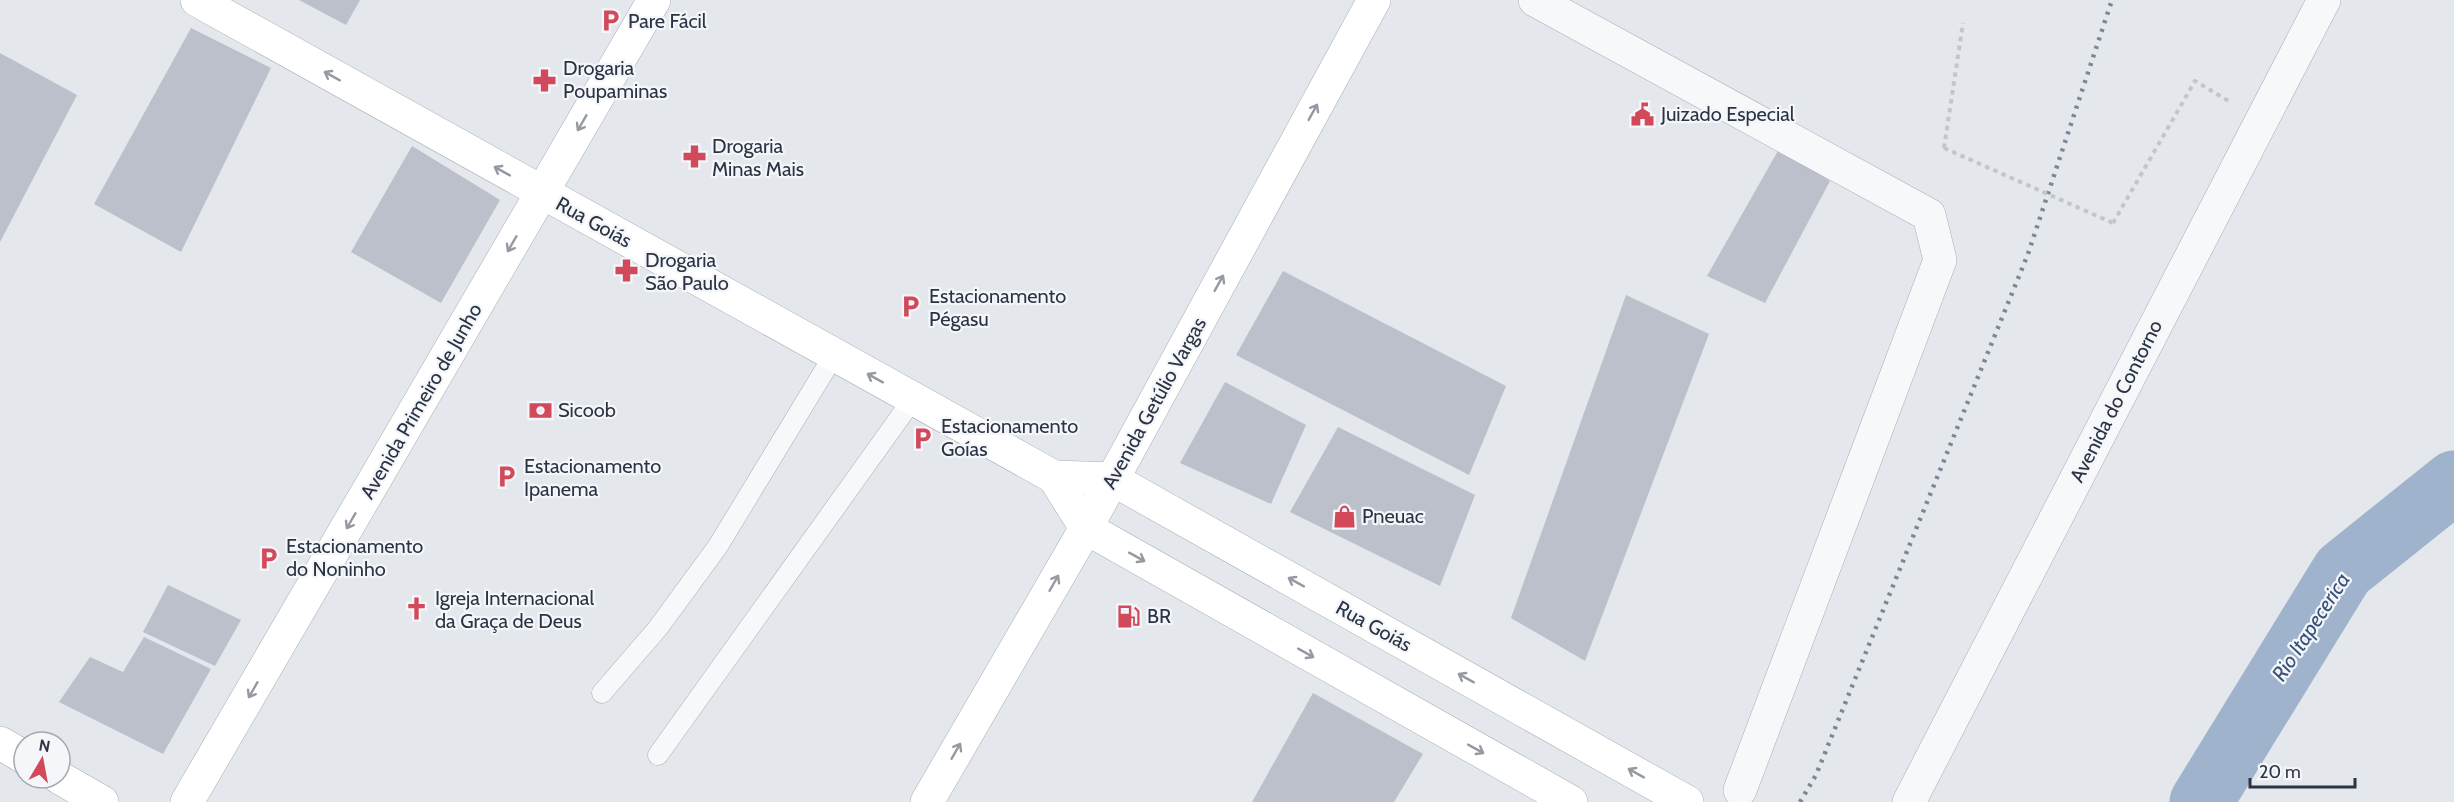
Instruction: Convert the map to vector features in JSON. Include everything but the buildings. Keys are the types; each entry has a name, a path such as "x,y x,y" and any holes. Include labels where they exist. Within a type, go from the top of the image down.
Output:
{"main road":[{"name":"Rua Goiás","path":"197,0 1054,477 1112,479 1687,802"},
{"name":"Avenida Primeiro de Junho","path":"188,802 654,0"},
{"name":"Avenida Getúlio Vargas","path":"927,802 1086,528 1374,0"},
{"name":"Rua Goiás","path":"1054,477 1086,528 1571,802"},
{"path":"72,785 102,802"}],"street":[{"path":"1535,0 1929,215 1940,260 1740,790"},
{"name":"Avenida do Contorno","path":"1909,802 2324,0"}],"lane":[{"path":"602,693 658,628 718,546 834,355"},
{"path":"658,755 913,399"}],"path":[{"path":"1963,23 1944,148 2113,223 2195,81 2261,120"}],"waterway":[{"name":"Rio Itapecerica","path":"2201,802 2343,571 2454,482"}],"railway":[{"path":"1800,802 1816,775 2028,254 2112,0"}],"place":[{"name":"Pare Fácil","path":"610,21"},
{"name":"Drogaria Poupaminas","path":"545,80"},
{"name":"Juizado Especial","path":"1643,114"},
{"name":"Drogaria Minas Mais","path":"694,157"},
{"name":"Drogaria São Paulo","path":"627,271"},
{"name":"Estacionamento Pégasu","path":"911,307"},
{"name":"Sicoob","path":"540,410"},
{"name":"Estacionamento Goías","path":"923,438"},
{"name":"Estacionamento Ipanema","path":"506,477"},
{"name":"Pneuac","path":"1344,516"},
{"name":"Estacionamento do Noninho","path":"268,558"},
{"name":"Igreja Internacional da Graça de Deus","path":"417,609"},
{"name":"BR","path":"1129,616"}]}
